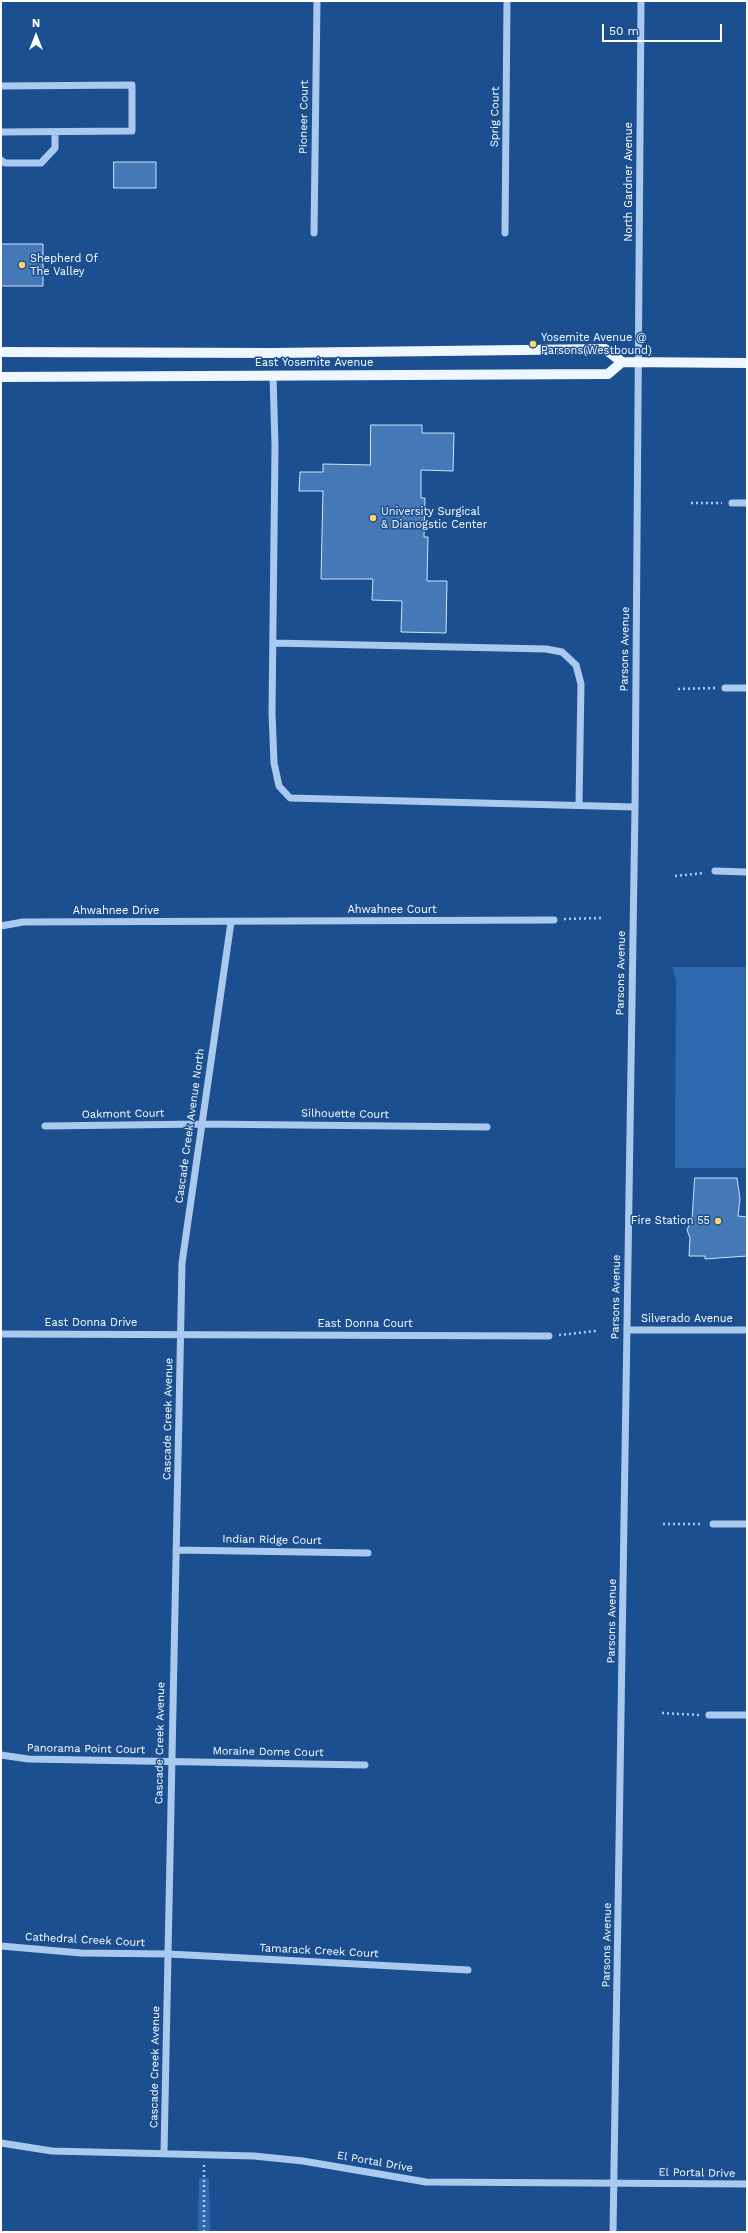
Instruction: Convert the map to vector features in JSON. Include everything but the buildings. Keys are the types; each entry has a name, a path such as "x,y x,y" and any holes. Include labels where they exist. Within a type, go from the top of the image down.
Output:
{"main road":[{"name":"East Yosemite Avenue","path":"1,352 272,353 605,349 622,362 608,374 1,377"},
{"path":"622,362 747,363"}],"street":[{"name":"Pioneer Court","path":"314,233 317,1"},
{"name":"Sprig Court","path":"505,233 507,1"},
{"name":"North Gardner Avenue","path":"639,362 642,1"},
{"path":"1,86 132,85 132,131 1,132"},
{"path":"1,160 5,163 41,163 55,148 55,132"},
{"name":"Parsons Avenue","path":"613,2232 615,2182 635,807 639,362"},
{"path":"273,375 275,446 273,643 274,763 279,786 290,798 579,804 635,807"},
{"path":"732,503 747,503"},
{"path":"273,643 485,646 546,649 562,652 576,665 581,684 579,804"},
{"path":"725,688 747,688"},
{"path":"715,871 747,872"},
{"name":"Ahwahnee Court","path":"231,922 554,920"},
{"name":"Ahwahnee Drive","path":"1,926 23,922 231,922"},
{"name":"Cascade Creek Avenue North","path":"181,1334 184,1243 231,922"},
{"name":"Oakmont Court","path":"45,1126 202,1124"},
{"name":"Silhouette Court","path":"202,1124 487,1127"},
{"name":"Silverado Avenue","path":"627,1330 747,1330"},
{"name":"East Donna Drive","path":"1,1334 181,1334"},
{"name":"East Donna Court","path":"181,1334 549,1336"},
{"name":"Cascade Creek Avenue","path":"164,2152 169,1954 170,1762 181,1334"},
{"path":"713,1524 747,1524"},
{"name":"Indian Ridge Court","path":"176,1550 368,1553"},
{"path":"709,1715 747,1715"},
{"name":"Panorama Point Court","path":"1,1755 28,1760 170,1762"},
{"name":"Moraine Dome Court","path":"170,1762 365,1764"},
{"name":"Cathedral Creek Court","path":"1,1946 82,1953 169,1954"},
{"name":"Tamarack Creek Court","path":"169,1954 468,1970"},
{"name":"El Portal Drive","path":"1,2143 52,2151 164,2152 254,2156 303,2161 426,2182 747,2184"}],"path":[{"path":"691,503 732,503"},
{"path":"678,690 725,688"},
{"path":"675,876 715,871"},
{"path":"554,920 602,918"},
{"path":"549,1336 596,1331"},
{"path":"663,1524 713,1524"},
{"path":"662,1713 709,1715"},
{"path":"204,2154 204,2232"}],"shaded area":[{"path":"672,967 747,967 747,1168 675,1168 676,980"},
{"path":"199,2178 209,2178 210,2232 198,2232"}],"place":[{"name":"Shepherd Of The Valley","path":"22,265"},
{"name":"Yosemite Avenue @ Parsons(Westbound)","path":"533,344"},
{"name":"University Surgical & Dianogstic Center","path":"373,518"},
{"name":"Fire Station 55","path":"718,1221"}]}
